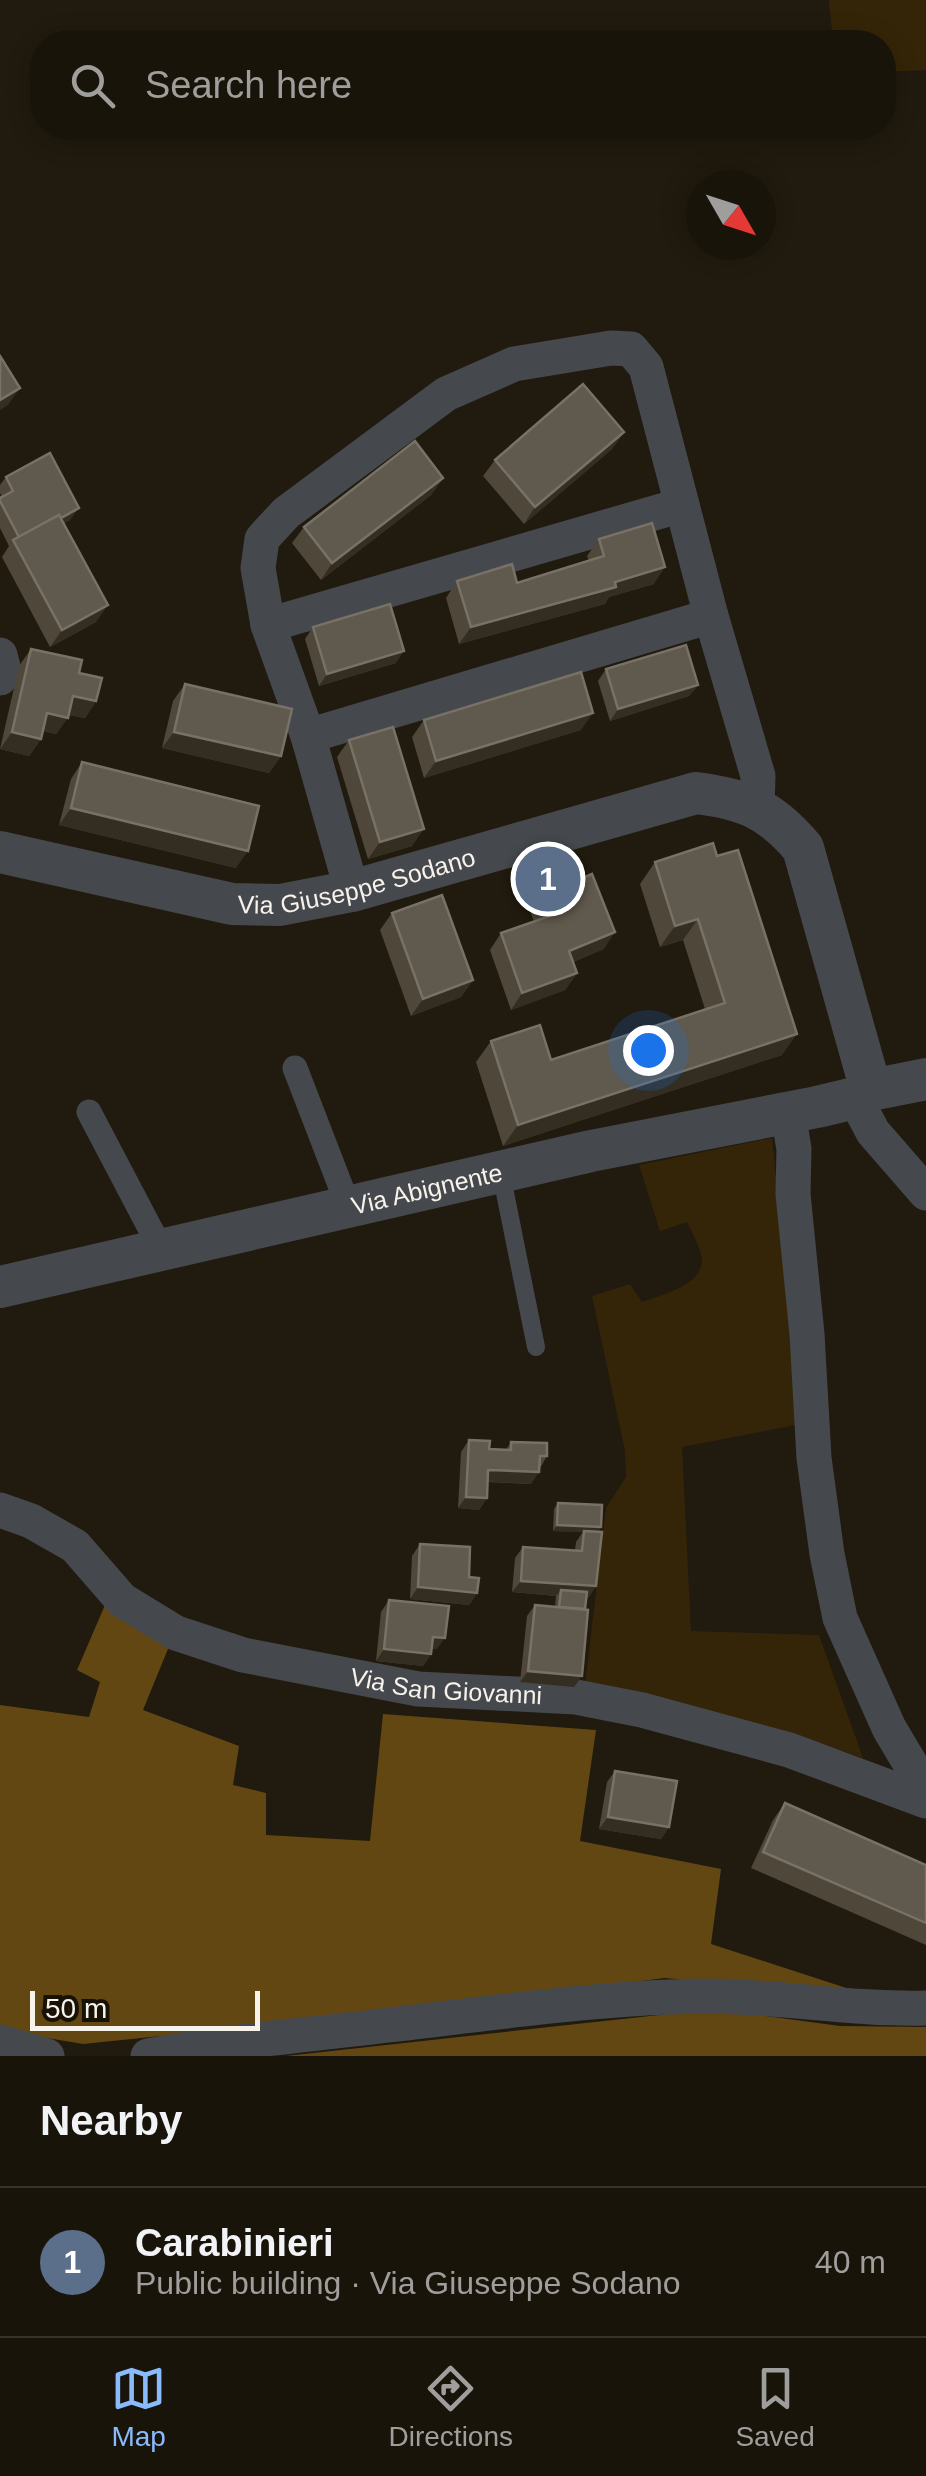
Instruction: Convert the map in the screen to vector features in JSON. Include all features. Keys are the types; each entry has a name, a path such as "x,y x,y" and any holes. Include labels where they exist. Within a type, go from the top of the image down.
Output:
{"street":[{"path":"352,891 308,736 268,625 258,568 262,539 286,513 446,394 514,364 631,348 646,367 711,616 758,776 758,809"},
{"path":"268,625 682,505"},
{"path":"308,736 711,616"},
{"path":"0,654 0,678"},
{"name":"Via Giuseppe Sodano","path":"0,852 232,904 280,905 352,891 696,794 726,797 781,823 803,848 863,1094"},
{"path":"295,1068 349,1208"},
{"name":"Via Abignente","path":"0,1287 501,1172 788,1113 926,1078"},
{"path":"863,1094 872,1132 926,1193"},
{"path":"89,1112 162,1251"},
{"path":"788,1113 794,1150 793,1194 814,1458 840,1618 889,1728 914,1770 926,1781"},
{"name":"Via San Giovanni","path":"0,1510 32,1521 76,1546 122,1600 176,1632 243,1655 418,1689 576,1697 642,1710 776,1746 926,1801"},
{"path":"148,2056 468,2016 636,2000 706,1996 926,2008"},
{"path":"0,2042 47,2056"}],"lane":[{"path":"501,1172 536,1347"}],"shaded area":[{"path":"829,0 926,0 926,70 896,71 896,30 832,30"},
{"path":"772,1138 801,1424 682,1447 691,1631 819,1635 863,1758 805,1738 585,1685 606,1508 626,1477 625,1451 592,1296 630,1284 642,1302 679,1288 700,1270 700,1252 687,1222 660,1231 639,1165"},
{"path":"105,1605 170,1644 143,1710 239,1746 233,1785 266,1793 266,1835 370,1841 383,1714 596,1730 580,1841 721,1869 711,1944 877,1998 665,1978 404,2011 83,2044 17,2033 0,2026 0,1705 89,1717 100,1682 77,1670"},
{"path":"714,2009 840,2026 926,2027 926,2056 286,2056"}],"building":[{"path":"0,356 20,388 0,400"},
{"path":"583,384 624,432 535,507 495,460"},
{"path":"415,441 443,478 332,563 304,527"},
{"path":"50,453 79,508 19,537 0,501 13,491 6,477"},
{"path":"59,515 108,605 62,630 13,540"},
{"path":"652,523 665,567 615,582 616,587 471,627 457,581 512,564 517,583 604,556 599,539"},
{"path":"390,604 404,651 327,674 313,627"},
{"path":"686,645 698,685 618,709 606,669"},
{"path":"31,649 82,660 79,673 102,678 96,701 73,696 68,718 47,713 41,739 12,732"},
{"path":"581,672 593,713 436,761 424,720"},
{"path":"185,684 292,709 281,756 174,732"},
{"path":"393,727 424,829 380,842 349,740"},
{"path":"82,762 259,806 248,851 71,808"},
{"path":"713,843 717,856 738,850 797,1034 518,1125 491,1041 540,1025 551,1060 725,1003 698,919 675,926 655,862"},
{"path":"592,874 615,932 569,951 577,973 522,993 501,933 550,916 542,895"},
{"path":"442,895 473,980 423,999 392,913"},
{"path":"469,1440 490,1441 489,1449 511,1450 511,1442 547,1443 547,1456 540,1456 539,1472 488,1470 487,1498 466,1497"},
{"path":"558,1503 602,1505 601,1527 557,1525"},
{"path":"584,1531 602,1532 596,1586 521,1581 523,1547 582,1551"},
{"path":"420,1544 470,1547 469,1577 479,1578 477,1593 418,1587"},
{"path":"561,1590 587,1592 585,1609 559,1607"},
{"path":"389,1600 449,1606 445,1638 433,1637 431,1654 384,1649"},
{"path":"535,1605 588,1610 582,1676 528,1671"},
{"path":"615,1771 677,1781 669,1827 608,1817"},
{"path":"785,1803 926,1865 926,1923 763,1852"}],"place":[{"name":"Carabinieri","path":"548,879"}]}
